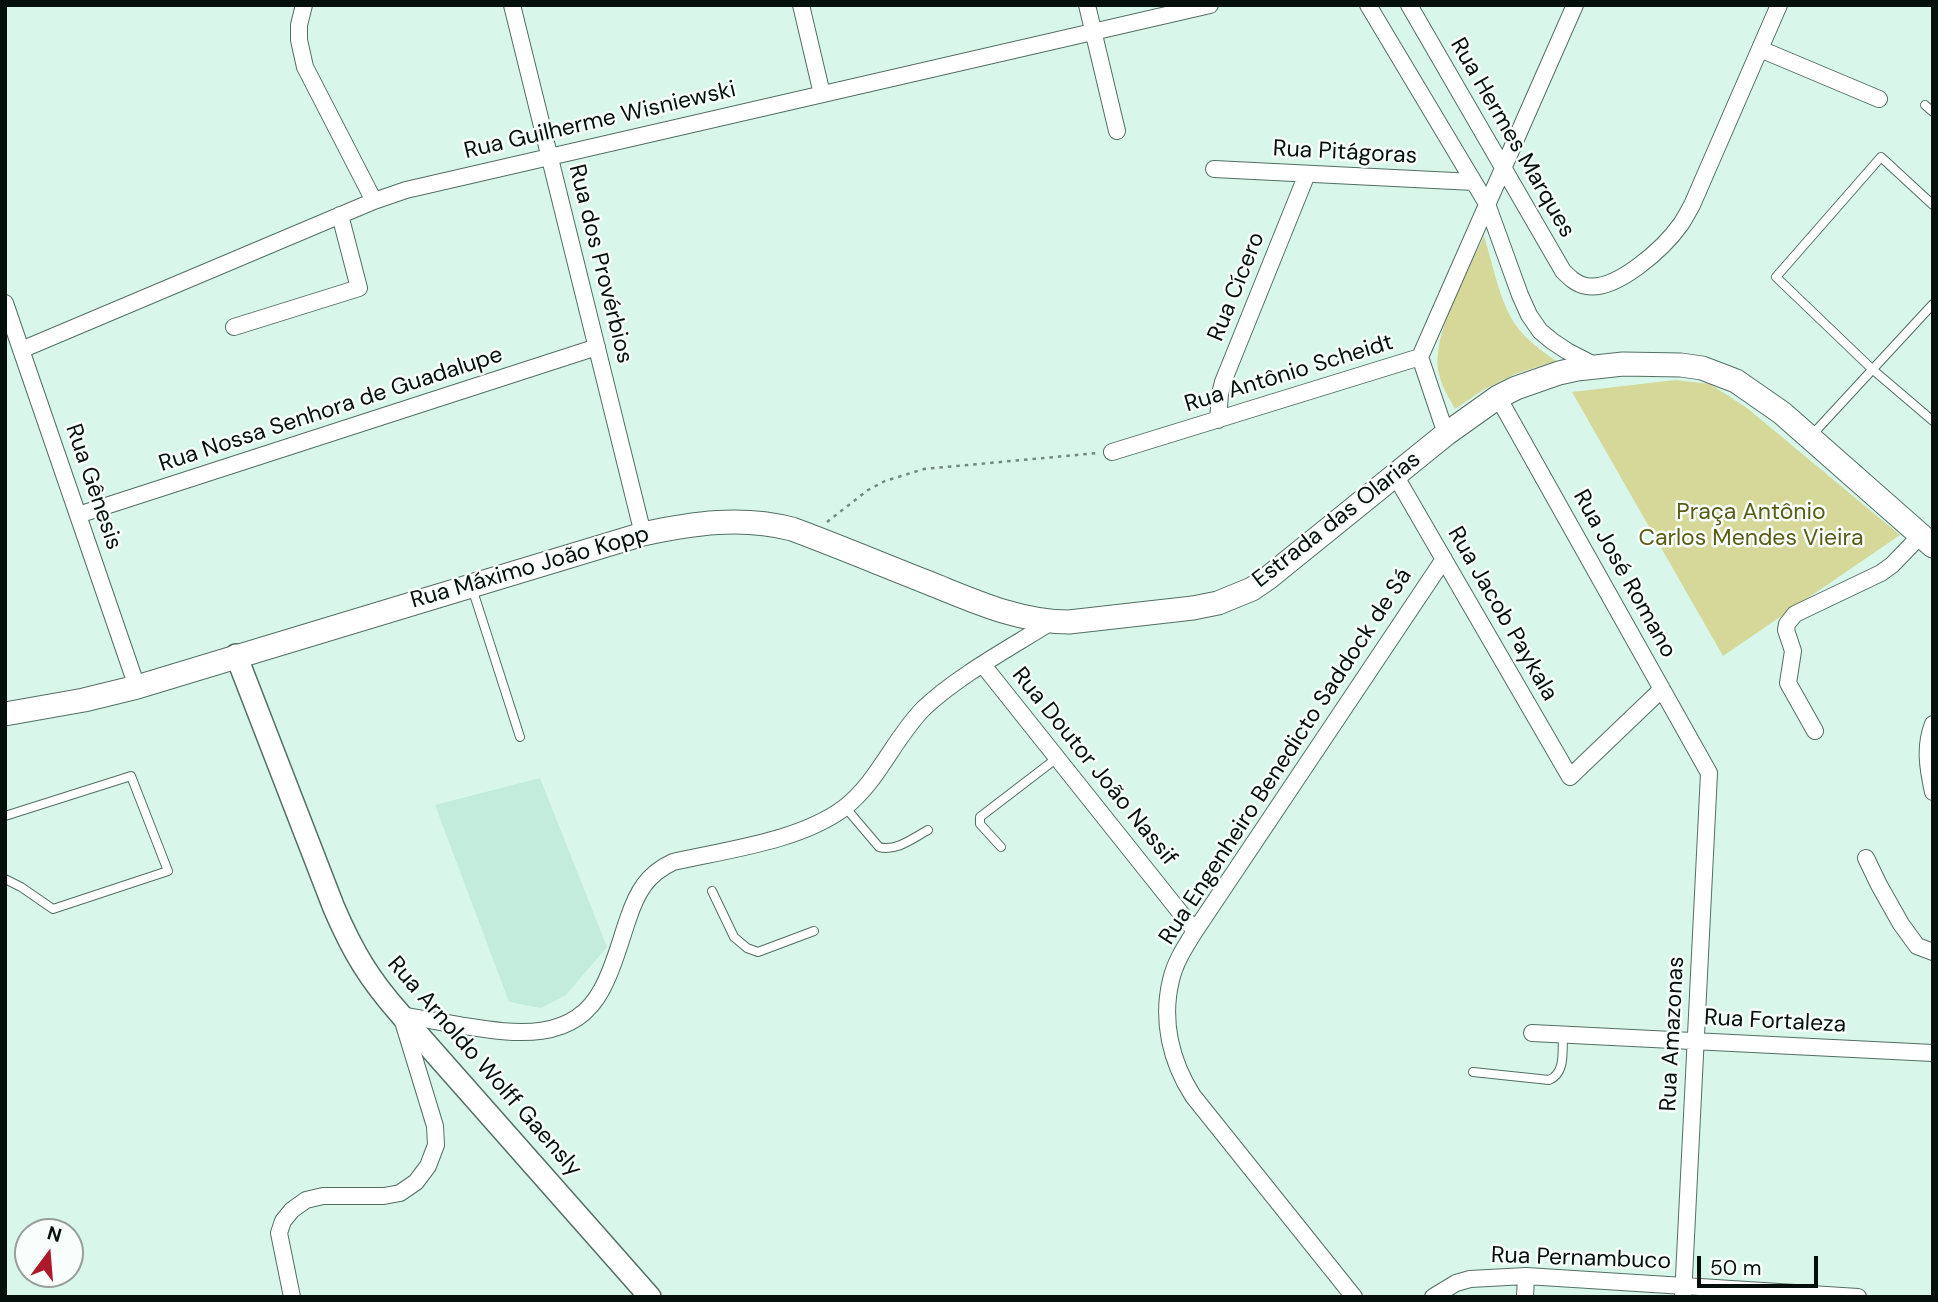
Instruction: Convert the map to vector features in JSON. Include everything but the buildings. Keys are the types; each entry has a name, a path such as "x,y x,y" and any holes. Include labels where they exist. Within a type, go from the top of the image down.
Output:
{"main road":[{"name":"Estrada das Olarias","path":"1051,622 1193,608 1235,597 1268,578 1446,434 1499,397 1535,380 1598,366 1681,365 1702,368 1736,381 1766,401 1810,437 1927,541"},
{"name":"Rua Máximo João Kopp","path":"5,714 84,700 137,687 643,534 710,522 772,524 810,536 998,610 1051,622"}],"street":[{"path":"304,5 299,25 299,40 305,67 374,201"},
{"name":"Rua dos Provérbios","path":"512,5 643,534"},
{"path":"801,5 822,94"},
{"path":"1087,5 1117,131"},
{"name":"Rua Guilherme Wisniewski","path":"21,350 374,201 445,179 1210,5"},
{"path":"1368,5 1487,204 1529,315 1552,341 1598,366"},
{"name":"Rua Hermes Marques","path":"1409,5 1563,271 1583,286 1595,287 1622,277 1653,254 1681,224 1692,205 1760,49"},
{"name":"Rua Antônio Scheidt","path":"1112,452 1420,357 1575,5"},
{"path":"1779,5 1760,49 1879,100"},
{"name":"Rua Pitágoras","path":"1214,169 1474,182"},
{"name":"Rua Cícero","path":"1218,420 1223,382 1307,174"},
{"path":"234,327 359,288 340,215"},
{"name":"Rua Gênesis","path":"5,303 137,687"},
{"name":"Rua Nossa Senhora de Guadalupe","path":"78,515 597,347"},
{"path":"1420,357 1446,434"},
{"name":"Rua José Romano","path":"1499,397 1709,773"},
{"name":"Rua Jacob Paykala","path":"1395,475 1570,777 1662,689"},
{"path":"1815,731 1788,683 1793,651 1786,630 1787,624 1795,614 1881,573 1927,541"},
{"name":"Rua Engenheiro Benedicto Saddock de Sá","path":"1354,1297 1193,1096 1182,1078 1173,1058 1169,1036 1170,981 1179,957 1195,931 1444,559"},
{"name":"Estrada das Olarias","path":"401,1016 498,1032 520,1033 542,1032 575,1019 590,1007 602,990 640,891 659,869 673,862 795,833 823,821 845,807 864,788 904,732 922,710 942,692 1051,622"},
{"name":"Rua Arnoldo Wolff Gaensly","path":"236,655 348,941 364,970 401,1016 650,1297"},
{"name":"Rua Doutor João Nassif","path":"983,665 1195,931"},
{"path":"1933,724 1927,762 1933,792"},
{"name":"Rua Amazonas","path":"1683,1291 1709,773"},
{"path":"1866,858 1901,924 1917,946 1933,952"},
{"path":"292,1297 279,1233 283,1221 292,1210 306,1200 323,1196 384,1196 400,1193 416,1182 428,1166 436,1145 435,1126 401,1016"},
{"name":"Rua Fortaleza","path":"1532,1033 1933,1053"},
{"path":"1525,1297 1526,1276"},
{"name":"Rua Pernambuco","path":"1433,1297 1456,1283 1469,1279 1526,1276 1683,1291 1858,1297"}],"lane":[{"path":"1925,105 1933,112"},
{"path":"1933,205 1881,157 1776,277 1872,369 1933,421"},
{"path":"1810,437 1933,304"},
{"path":"471,585 520,737"},
{"path":"1000,847 980,824 980,817 1057,758"},
{"path":"5,816 131,776 168,871 53,909 5,879"},
{"path":"845,807 879,847 894,848 928,830"},
{"path":"712,891 734,937 747,948 758,952 814,931"},
{"path":"1473,1072 1549,1080 1557,1077 1561,1070 1563,1035"}],"path":[{"path":"810,536 868,490 886,481 924,469 1112,452"}],"shaded area":[{"path":"540,778 607,947 566,995 541,1008 509,1002 435,805"}],"green space":[{"path":"1484,236 1509,314 1534,345 1556,361 1515,374 1483,390 1455,409 1439,374 1440,341 1452,304"},
{"name":"Praça Antônio Carlos Mendes Vieira","path":"1675,380 1710,384 1747,408 1900,535 1723,656 1572,392"}]}
